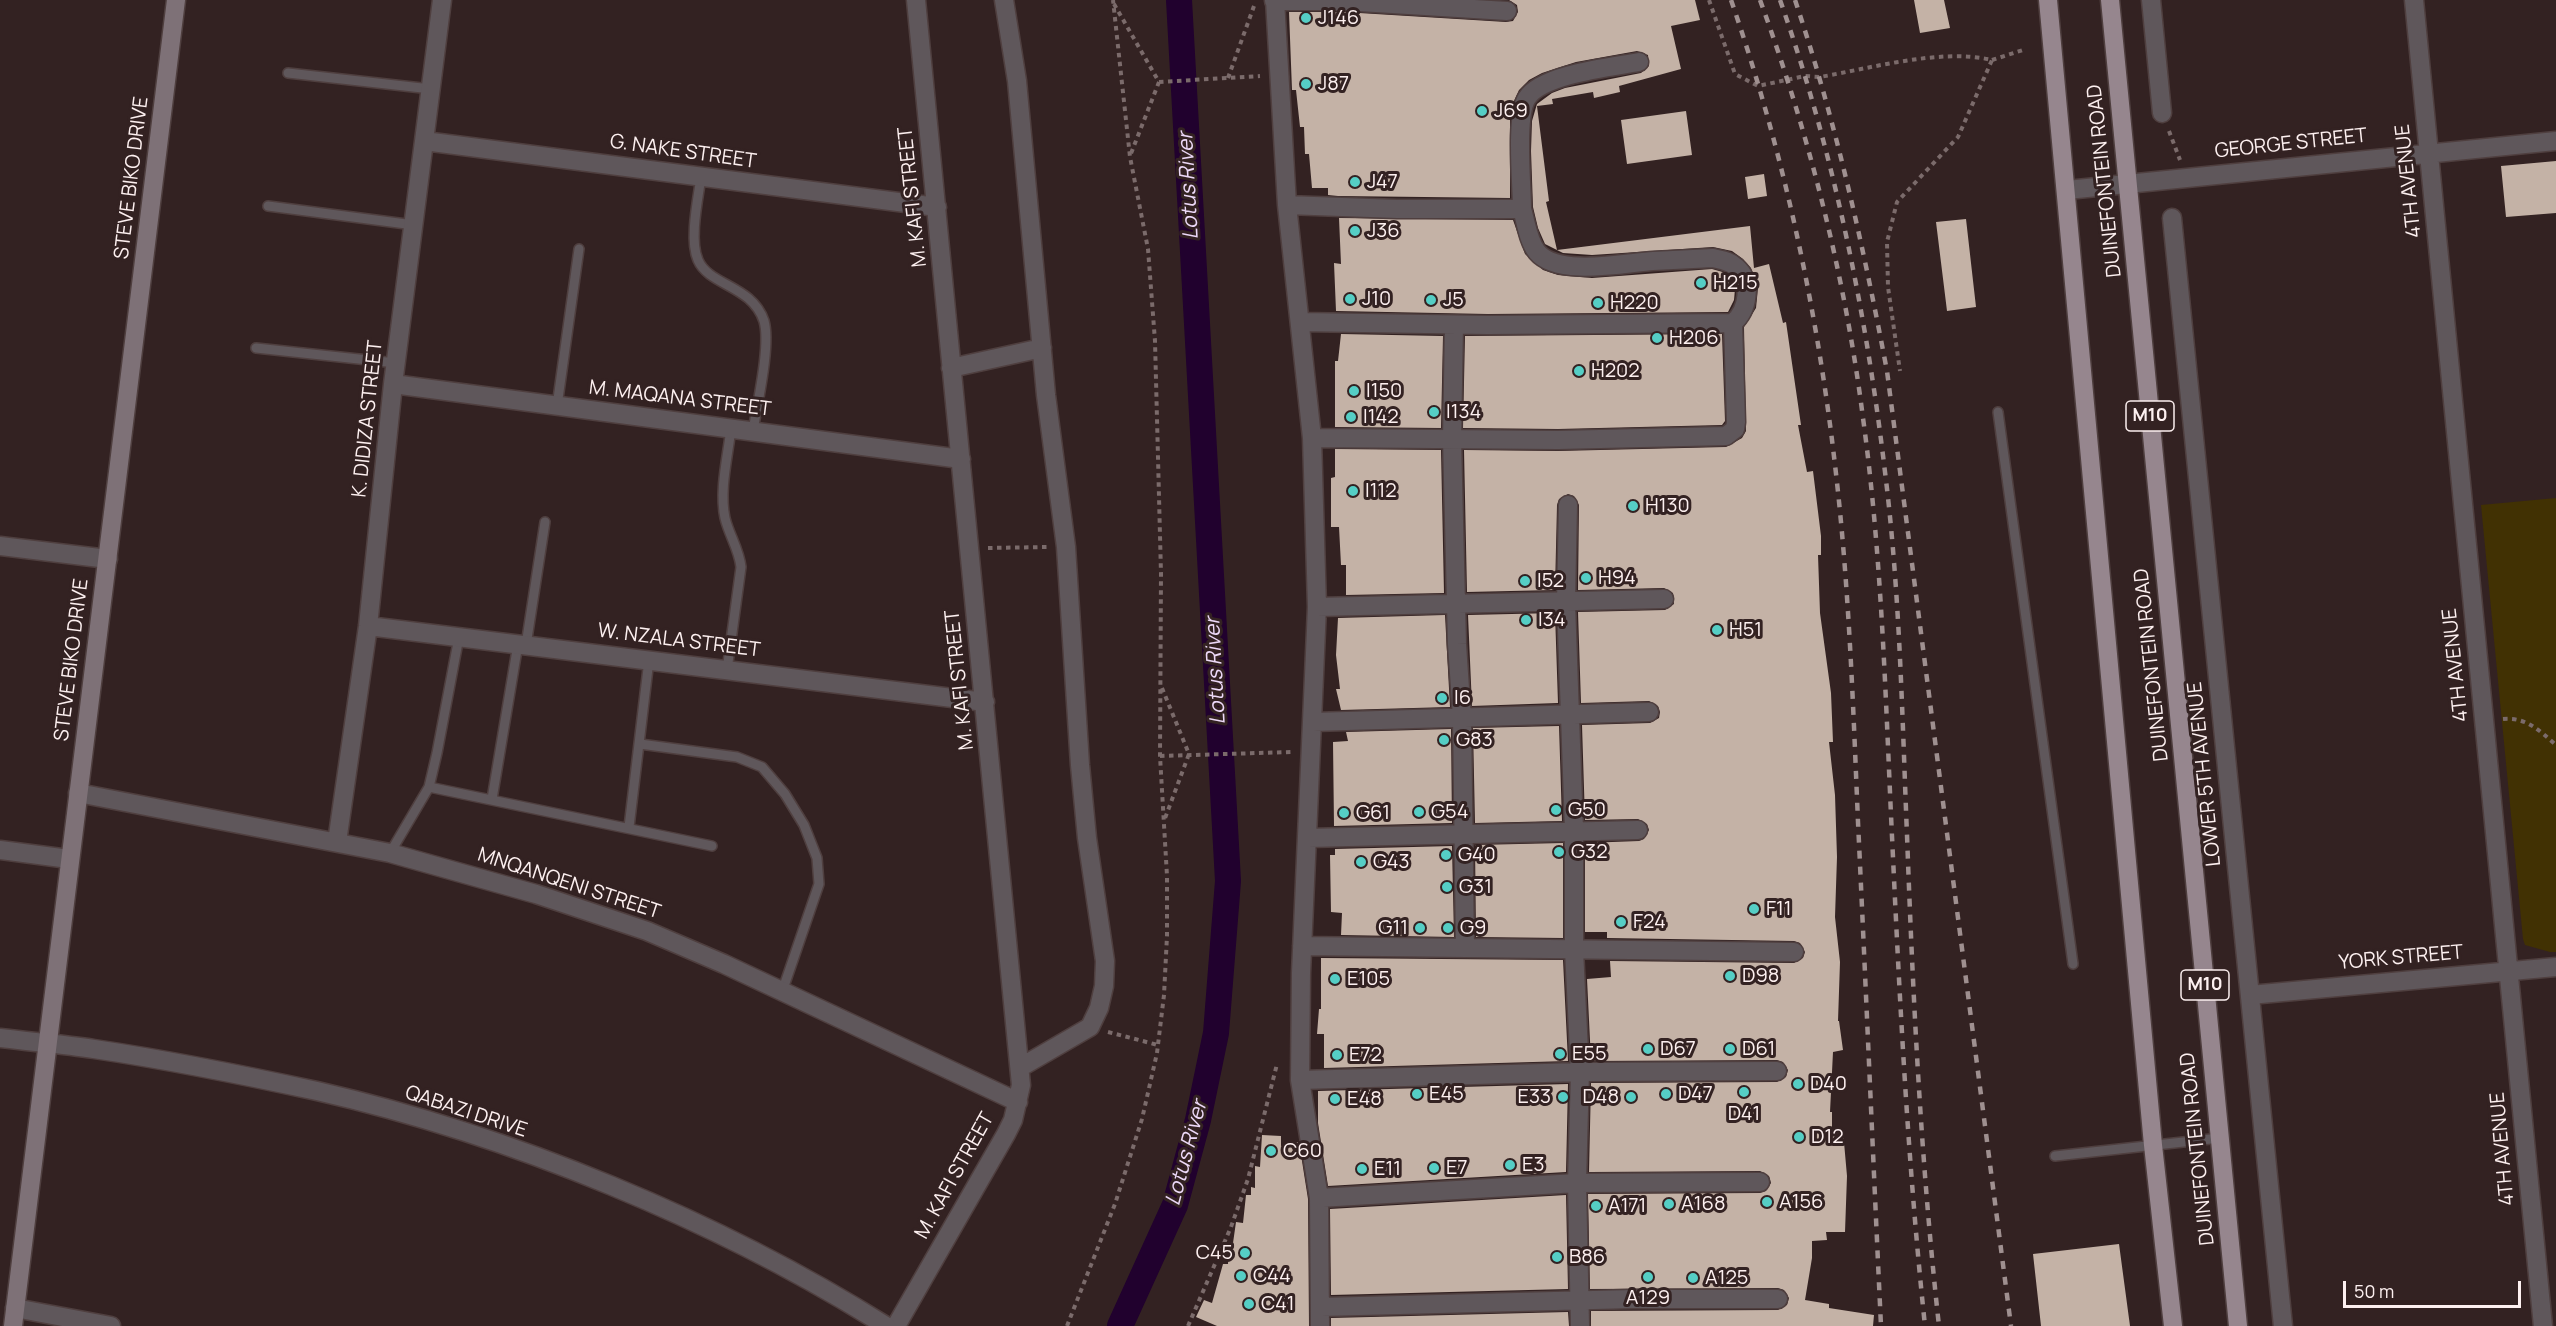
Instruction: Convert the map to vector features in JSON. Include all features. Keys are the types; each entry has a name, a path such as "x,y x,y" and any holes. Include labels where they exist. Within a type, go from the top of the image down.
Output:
{"main road":[{"name":"STEVE BIKO DRIVE","path":"14,1317 177,0"},
{"name":"DUINEFONTEIN ROAD","path":"2048,0 2153,1145 2173,1326"},
{"name":"DUINEFONTEIN ROAD","path":"2110,0 2238,1326"}],"street":[{"name":"K. DIDIZA STREET","path":"337,842 368,626 393,384 442,0"},
{"name":"M. KAFI STREET","path":"896,1326 1006,1134 1018,1102 1021,1067 916,0"},
{"path":"1004,0 1019,104 1041,348 1066,547 1082,786 1105,961 1104,986 1099,1008 1090,1027 1021,1067"},
{"path":"1320,1326 1319,1198 1300,1080 1302,946 1317,607 1312,438 1287,205 1279,74 1268,0 1343,1 1507,11"},
{"path":"2151,0 2162,113"},
{"name":"4TH AVENUE","path":"2414,0 2543,1326"},
{"path":"1300,322 1454,325 1733,323 1742,316 1746,307 1746,295 1743,276 1737,267 1727,261 1713,258 1599,266 1558,264 1538,254 1533,245 1522,209 1521,128 1522,110 1527,98 1535,88 1549,82 1639,62"},
{"name":"G. NAKE STREET","path":"424,141 937,207"},
{"name":"GEORGE STREET","path":"2067,190 2556,141"},
{"path":"1287,205 1397,209 1522,209"},
{"name":"LOWER 5TH AVENUE","path":"2172,218 2283,1326"},
{"path":"1312,438 1570,440 1726,436 1735,429 1736,422 1733,323"},
{"path":"1454,325 1452,439 1456,605 1462,718 1465,948"},
{"path":"951,368 1041,348"},
{"name":"M. MAQANA STREET","path":"393,384 961,459"},
{"path":"1568,505 1566,602 1574,830 1574,950 1580,1072 1577,1183 1580,1326"},
{"path":"0,546 108,559"},
{"path":"1317,607 1664,599"},
{"name":"W. NZALA STREET","path":"368,626 985,702"},
{"path":"1313,723 1649,712"},
{"name":"MNQANQENI STREET","path":"78,793 337,842 536,894 646,931 1018,1102"},
{"path":"1308,838 1638,830"},
{"path":"0,850 69,860"},
{"path":"1302,946 1794,952"},
{"name":"YORK STREET","path":"2250,995 2556,967"},
{"name":"QABAZI DRIVE","path":"0,1038 94,1049 211,1069 319,1092 484,1139 579,1174 678,1215 832,1292 886,1326"},
{"path":"1300,1080 1580,1072 1777,1071"},
{"path":"1319,1198 1577,1183 1760,1182"},
{"path":"1321,1306 1580,1302 1633,1299 1778,1299"},
{"path":"14,1317 111,1326"}],"lane":[{"path":"288,73 431,89"},
{"path":"701,177 695,232 697,259 704,270 747,296 764,322 766,344 753,431"},
{"path":"268,206 414,225"},
{"path":"557,406 579,249"},
{"path":"256,348 396,363"},
{"path":"1998,412 2073,964"},
{"path":"727,670 741,567 740,554 725,520 723,505 731,428"},
{"path":"492,799 545,522"},
{"path":"390,854 429,787 459,637"},
{"path":"629,827 649,660"},
{"path":"640,744 737,757 762,767 785,794 804,825 817,858 819,884 782,992"},
{"path":"429,787 712,846"},
{"path":"2055,1156 2220,1138"}],"path":[{"path":"1228,78 1268,0"},
{"path":"1709,0 1736,74 1758,86 1805,76 1820,77 1941,57 1978,57 1992,60 2026,49"},
{"path":"1113,1 1159,82"},
{"path":"1067,1326 1118,1193 1142,1119 1158,1045 1164,995 1167,936 1160,756 1161,563 1155,341 1148,249 1130,157 1113,1"},
{"path":"1900,370 1888,287 1887,242 1897,202 1958,137 1992,60"},
{"path":"1159,82 1279,74"},
{"path":"1130,157 1159,82"},
{"path":"969,549 1066,547"},
{"path":"1161,685 1189,754 1164,823"},
{"path":"2484,720 2514,718 2533,725 2556,745"},
{"path":"1160,756 1311,752"},
{"path":"1090,1027 1158,1045"},
{"path":"1188,1326 1235,1218 1248,1179 1278,1063"}],"shaded area":[{"path":"2556,498 2556,952 2550,952 2525,945 2523,939 2481,505"}],"building":[{"path":"1509,0 1695,0 1700,20 1671,26 1681,69 1619,86 1620,92 1594,98 1593,92 1552,99 1553,104 1537,106 1549,201 1546,202 1557,250 1545,244 1533,207 1532,121 1537,104 1552,93 1565,88 1641,73 1649,66 1648,55 1637,51 1576,62 1542,73 1529,80 1519,90 1513,103 1510,119 1510,198 1338,196 1328,195 1328,188 1312,188 1309,154 1305,154 1304,127 1300,127 1296,90 1292,90 1289,12 1343,12 1506,22 1513,21 1518,12 1517,5"},
{"path":"1914,0 1944,0 1950,28 1920,33"},
{"path":"1686,111 1692,155 1627,164 1621,120"},
{"path":"2556,161 2556,213 2506,217 2501,166"},
{"path":"1764,174 1767,196 1748,199 1745,177"},
{"path":"1339,218 1513,220 1525,254 1543,270 1558,275 1592,278 1712,269 1726,273 1732,279 1735,289 1734,300 1728,312 1488,314 1336,311 1334,263 1341,264"},
{"path":"1966,219 1976,307 1947,311 1936,222"},
{"path":"1750,226 1754,268 1769,264 1783,323 1786,322 1801,425 1798,425 1807,472 1813,471 1821,536 1821,555 1818,555 1820,613 1831,693 1833,742 1829,742 1835,795 1837,857 1835,917 1840,962 1838,1021 1843,1050 1833,1052 1830,1112 1832,1112 1832,1132 1843,1131 1847,1176 1845,1232 1826,1232 1827,1240 1812,1241 1812,1258 1805,1300 1829,1304 1829,1308 1874,1315 1873,1326 1591,1326 1591,1311 1778,1310 1787,1305 1789,1298 1784,1290 1778,1288 1590,1289 1588,1194 1760,1193 1766,1191 1771,1183 1769,1176 1760,1171 1589,1172 1591,1083 1777,1082 1786,1077 1788,1070 1783,1062 1777,1060 1591,1061 1587,979 1611,977 1610,961 1794,963 1803,958 1805,952 1800,943 1794,941 1607,938 1607,932 1585,932 1585,843 1639,841 1644,839 1649,830 1647,824 1638,819 1585,820 1582,725 1650,723 1659,718 1660,712 1658,706 1649,701 1581,703 1578,612 1665,610 1674,604 1673,593 1664,588 1578,590 1579,505 1574,496 1568,494 1559,499 1557,505 1555,590 1467,592 1464,450 1558,451 1726,447 1742,438 1746,431 1744,327 1756,308 1758,288 1751,268 1743,259 1732,251 1713,247 1592,255 1563,253 1557,250"},
{"path":"1341,334 1443,336 1441,428 1335,427 1335,361 1338,361"},
{"path":"1722,334 1725,421 1722,425 1558,429 1463,428 1465,336"},
{"path":"1335,449 1441,450 1444,593 1346,595 1346,565 1341,565 1339,527 1331,527 1331,478 1335,477"},
{"path":"1555,613 1558,703 1472,706 1468,615"},
{"path":"1445,615 1450,707 1341,710 1336,689 1340,689 1336,655 1338,618"},
{"path":"1559,726 1562,821 1475,823 1473,728"},
{"path":"1451,729 1452,823 1334,826 1333,742 1348,741 1346,732"},
{"path":"1563,843 1563,938 1476,937 1475,845"},
{"path":"1452,846 1454,937 1341,935 1342,913 1331,912 1330,855 1335,855 1335,849"},
{"path":"1321,958 1563,960 1568,1061 1324,1068 1324,1034 1317,1034 1319,1009 1321,1009"},
{"path":"1568,1084 1566,1172 1328,1186 1318,1123 1318,1091"},
{"path":"1262,1135 1281,1136 1281,1146 1299,1142 1308,1199 1309,1326 1217,1326 1196,1317 1204,1300 1212,1303 1223,1264 1228,1264 1229,1242 1233,1243 1236,1222 1243,1223 1246,1195 1251,1195 1251,1187 1255,1188 1255,1166 1260,1167"},
{"path":"1566,1195 1568,1289 1331,1295 1330,1209"},
{"path":"2119,1244 2130,1326 2041,1326 2033,1254"},
{"path":"1568,1312 1569,1326 1331,1326 1331,1318"}],"waterway":[{"name":"Lotus River","path":"1120,1326 1175,1205 1198,1120 1216,1033 1228,881 1179,0"}],"railway":[{"path":"1731,0 1767,114 1796,230 1818,347 1835,465 1850,644 1881,1326"},
{"path":"1760,0 1794,102 1823,206 1846,312 1863,418 1878,567 1904,1071 1925,1326"},
{"path":"1780,0 1817,116 1846,233 1868,352 1885,472 1900,654 1918,1081 1939,1326"},
{"path":"1795,0 1836,138 1887,371 2011,1326"}],"place":[{"name":"J146","path":"1306,18"},
{"name":"J87","path":"1306,84"},
{"name":"J69","path":"1482,111"},
{"name":"J47","path":"1355,182"},
{"name":"J36","path":"1355,231"},
{"name":"H215","path":"1701,283"},
{"name":"J10","path":"1350,299"},
{"name":"J5","path":"1431,300"},
{"name":"H220","path":"1598,303"},
{"name":"H206","path":"1657,338"},
{"name":"H202","path":"1579,371"},
{"name":"I150","path":"1354,391"},
{"name":"I134","path":"1434,412"},
{"name":"I142","path":"1351,417"},
{"name":"I112","path":"1353,491"},
{"name":"H130","path":"1633,506"},
{"name":"H94","path":"1586,578"},
{"name":"I52","path":"1525,581"},
{"name":"I34","path":"1526,620"},
{"name":"H51","path":"1717,630"},
{"name":"I6","path":"1442,698"},
{"name":"G83","path":"1444,740"},
{"name":"G50","path":"1556,810"},
{"name":"G54","path":"1419,812"},
{"name":"G61","path":"1344,813"},
{"name":"G32","path":"1559,852"},
{"name":"G40","path":"1446,855"},
{"name":"G43","path":"1361,862"},
{"name":"G31","path":"1447,887"},
{"name":"F11","path":"1754,909"},
{"name":"F24","path":"1621,922"},
{"name":"G11","path":"1420,928"},
{"name":"G9","path":"1448,928"},
{"name":"D98","path":"1730,976"},
{"name":"E105","path":"1335,979"},
{"name":"D67","path":"1648,1049"},
{"name":"D61","path":"1730,1049"},
{"name":"E55","path":"1560,1054"},
{"name":"E72","path":"1337,1055"},
{"name":"D40","path":"1798,1084"},
{"name":"D41","path":"1744,1092"},
{"name":"E45","path":"1417,1094"},
{"name":"D47","path":"1666,1094"},
{"name":"E33","path":"1563,1097"},
{"name":"D48","path":"1631,1097"},
{"name":"E48","path":"1335,1099"},
{"name":"D12","path":"1799,1137"},
{"name":"C60","path":"1271,1151"},
{"name":"E3","path":"1510,1165"},
{"name":"E7","path":"1434,1168"},
{"name":"E11","path":"1362,1169"},
{"name":"A156","path":"1767,1202"},
{"name":"A168","path":"1669,1204"},
{"name":"A171","path":"1596,1206"},
{"name":"C45","path":"1245,1253"},
{"name":"B86","path":"1557,1257"},
{"name":"C44","path":"1241,1276"},
{"name":"A129","path":"1648,1277"},
{"name":"A125","path":"1693,1278"},
{"name":"C41","path":"1249,1304"}]}
